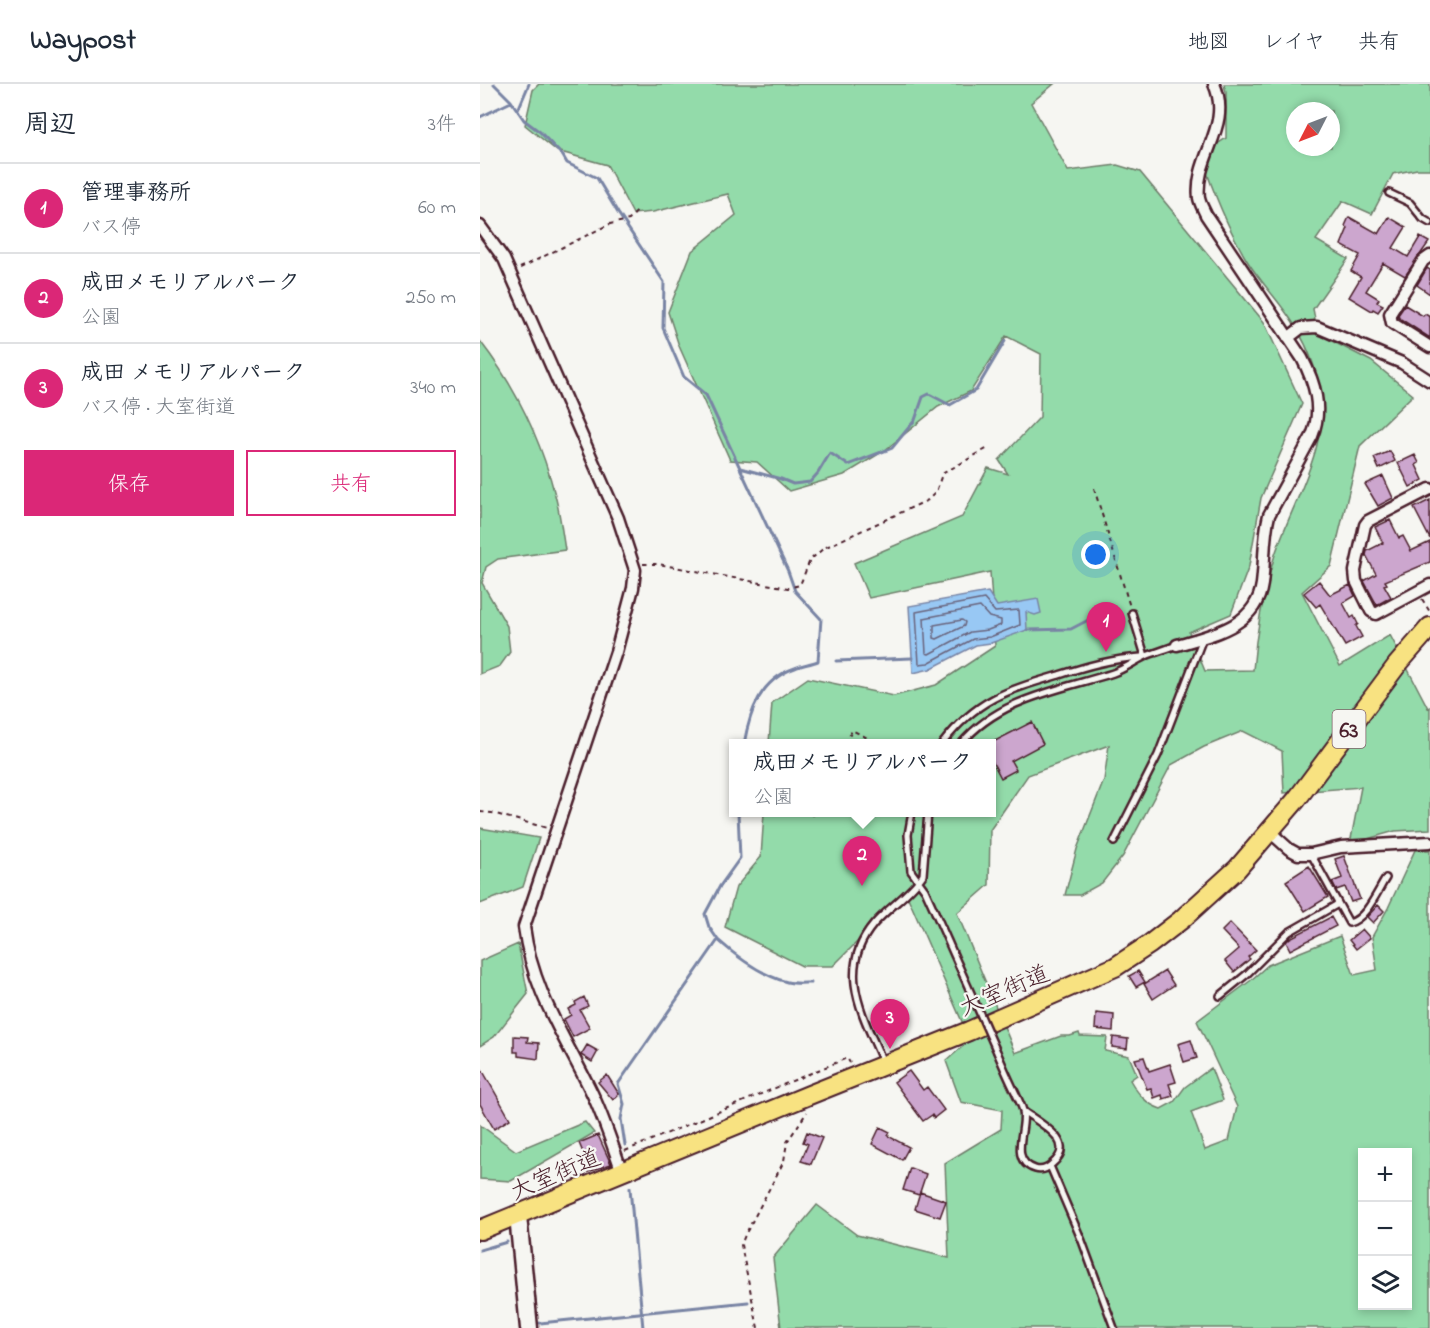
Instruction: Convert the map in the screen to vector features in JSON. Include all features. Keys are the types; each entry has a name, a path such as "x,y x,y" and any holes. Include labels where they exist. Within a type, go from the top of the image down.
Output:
{"main road":[{"name":"大室街道","path":"480,1230 518,1216 619,1163 809,1095 885,1065 969,1031 1115,966 1181,920 1237,869 1297,799 1397,665 1430,627"}],"street":[{"path":"1177,645 1237,624 1258,598 1262,586 1269,515 1317,423 1316,392 1311,375 1206,215 1199,200 1199,185 1203,168 1218,126 1220,111 1214,84"},
{"path":"480,226 504,259 618,519 635,570 633,588 616,652 524,927 539,989 591,1091 619,1163"},
{"path":"1430,255 1423,261 1390,314 1392,323 1430,348"},
{"path":"1288,338 1301,328 1317,327 1402,363 1430,381"},
{"path":"1430,489 1368,521 1365,525 1355,572 1356,581 1371,611 1376,614 1430,585"},
{"path":"1269,831 1298,854 1311,854 1341,847 1430,842"},
{"path":"518,1216 529,1328"}],"lane":[{"path":"1389,193 1410,203 1430,224"},
{"path":"1132,613 1145,656"},
{"path":"1114,843 1158,755 1203,637"},
{"path":"966,739 979,724 1011,705 1117,672 1145,656 1177,645"},
{"path":"946,739 971,712 1005,692 1111,659 1145,656"},
{"path":"911,817 908,835 911,871 919,881 935,912 1023,1111 1023,1131 1019,1148 1021,1156 1033,1168 1042,1170 1050,1166 1059,1155 1061,1147 1059,1139 1053,1132 1023,1111"},
{"path":"885,1065 857,1000 854,979 856,959 862,943 874,925 923,875 928,817"},
{"path":"1311,854 1349,923 1356,921 1386,878"},
{"path":"1220,996 1247,974 1288,932 1338,904"},
{"path":"1050,1166 1114,1328"},
{"path":"1106,1304 1110,1328"}],"path":[{"path":"510,273 610,224 629,220 638,210"},
{"path":"634,565 657,564 789,588 800,585 810,560 824,548 928,500 936,492 942,474 988,448"},
{"path":"1094,488 1132,613"},
{"path":"1418,592 1430,612"},
{"path":"848,739 852,730 869,739"},
{"path":"480,812 556,830"},
{"path":"619,1163 848,1058 857,1076"},
{"path":"758,1328 741,1245 784,1161 787,1142 808,1110 809,1095"}],"green space":[{"path":"539,84 1054,84 1031,103 1068,171 1117,165 1140,172 1264,322 1302,404 1261,498 1249,566 1231,614 1189,632 1205,671 1253,670 1258,628 1270,572 1316,449 1321,404 1318,380 1305,346 1292,321 1239,247 1221,209 1201,155 1226,138 1224,84 1430,84 1430,169 1393,174 1372,214 1343,201 1316,240 1348,259 1313,309 1318,334 1371,361 1413,395 1360,446 1331,566 1302,592 1340,666 1390,635 1428,708 1430,707 1430,829 1395,831 1350,844 1361,787 1284,793 1282,751 1243,731 1204,747 1171,765 1123,856 1102,883 1080,895 1065,895 1077,849 1104,780 1109,745 1028,775 990,830 989,885 957,913 1015,1053 1061,1036 1079,1033 1080,1036 1107,1037 1105,1051 1129,1056 1137,1075 1130,1080 1133,1085 1147,1101 1161,1109 1174,1102 1185,1087 1211,1068 1223,1100 1191,1112 1205,1150 1229,1141 1237,1107 1197,1021 1268,965 1340,936 1354,975 1377,970 1372,937 1415,850 1430,850 1430,1328 781,1328 773,1258 817,1205 857,1235 949,1258 945,1163 1001,1129 1002,1110 961,1102 946,1061 970,1040 906,893 833,966 802,966 725,927 736,887 761,857 764,817 996,817 996,739 769,739 772,703 808,678 894,696 936,685 995,646 990,572 869,598 854,563 962,517 988,468 1008,474 999,460 1040,417 1041,354 1006,336 971,391 938,407 884,451 844,475 789,491 757,462 730,460 679,346 668,312 692,251 736,215 728,194 653,212 633,214 607,165 557,151 525,125 533,90"},
{"path":"480,341 505,376 534,434 555,495 565,550 498,559 486,567 482,583 507,626 510,652 500,666 480,674"},
{"path":"480,828 539,838 523,887 480,904"},
{"path":"518,944 528,994 494,1037 480,1046 480,961"},
{"path":"585,1122 594,1133 511,1181 480,1179 480,1125 516,1151"}],"water":[{"path":"988,592 997,606 1038,599 1041,613 1035,615 1026,612 1027,630 991,643 976,645 930,669 913,673 909,606"}],"building":[{"path":"1349,217 1379,234 1389,217 1406,227 1393,248 1408,257 1420,237 1429,242 1405,276 1383,263 1366,291 1379,299 1377,302 1383,305 1378,312 1373,309 1372,311 1349,297 1361,277 1351,271 1360,255 1341,245 1348,228 1345,226"},
{"path":"1427,268 1430,270 1430,294 1417,285"},
{"path":"1405,305 1423,316 1425,314 1430,317 1430,338 1399,318 1398,315"},
{"path":"1390,451 1395,461 1379,469 1374,458"},
{"path":"1415,455 1419,463 1416,465 1423,480 1410,487 1398,463"},
{"path":"1383,476 1393,498 1378,506 1365,484"},
{"path":"1430,500 1430,539 1414,508"},
{"path":"1390,520 1399,538 1403,536 1411,551 1430,542 1430,562 1385,581 1387,584 1384,585 1391,597 1377,605 1364,581 1376,574 1366,555 1367,551 1383,543 1375,527"},
{"path":"1319,581 1330,595 1350,585 1355,596 1343,603 1351,618 1354,616 1362,637 1345,646 1320,604 1316,607 1304,593"},
{"path":"1032,722 1043,744 1011,761 1016,770 1001,778 996,768 996,740"},
{"path":"1344,856 1360,899 1351,902 1345,887 1336,890 1332,882 1342,878 1335,859"},
{"path":"1309,866 1328,897 1305,911 1286,881"},
{"path":"1378,905 1384,911 1373,923 1367,917"},
{"path":"1331,917 1336,926 1290,950 1286,942 1290,938"},
{"path":"1230,923 1256,950 1248,957 1250,959 1234,972 1225,961 1239,949 1222,931"},
{"path":"1362,929 1370,938 1356,949 1349,940"},
{"path":"1138,971 1145,982 1136,987 1129,976"},
{"path":"1165,971 1174,985 1153,999 1144,984"},
{"path":"584,997 588,1006 580,1010 590,1028 573,1037 564,1019 571,1015 568,1009"},
{"path":"1096,1013 1114,1015 1113,1031 1095,1029"},
{"path":"514,1036 528,1037 527,1042 539,1043 538,1059 518,1056 518,1052 514,1052"},
{"path":"1113,1037 1128,1039 1127,1049 1112,1047"},
{"path":"1191,1040 1197,1058 1184,1062 1178,1044"},
{"path":"587,1045 598,1051 592,1062 581,1055"},
{"path":"1144,1057 1149,1071 1170,1064 1176,1082 1169,1084 1173,1096 1163,1099 1162,1095 1154,1098 1151,1088 1147,1089 1135,1059"},
{"path":"480,1066 510,1119 494,1129 480,1104"},
{"path":"909,1071 923,1090 927,1087 944,1110 934,1118 932,1115 923,1121 894,1082"},
{"path":"607,1075 619,1094 613,1100 598,1082"},
{"path":"880,1127 890,1132 888,1136 909,1147 902,1160 872,1144"},
{"path":"807,1132 822,1138 811,1164 801,1161 808,1144 803,1142"},
{"path":"598,1135 611,1164 588,1172 585,1163 587,1162 579,1143"},
{"path":"910,1168 926,1174 919,1195 903,1190"},
{"path":"920,1192 946,1201 940,1217 915,1209"}],"waterway":[{"path":"494,84 511,101 524,120 540,132 567,163 597,178 664,282 663,328 684,377 706,395 788,571 795,591 821,619 818,661 783,673 773,680 759,698 745,739"},
{"path":"518,110 529,84"},
{"path":"480,117 511,102"},
{"path":"740,468 793,484 810,482 830,453 848,465 892,448 915,420 923,397 929,394 950,405 976,390 1005,341"},
{"path":"1027,630 1071,629 1094,617 1112,615"},
{"path":"836,661 912,658"},
{"path":"625,1145 621,1119 624,1104 618,1084 718,940 709,927 705,914 720,886 740,858 738,817"},
{"path":"718,940 742,959 768,975 790,983 811,983"},
{"path":"630,1188 643,1328"},
{"path":"480,1250 507,1242"},
{"path":"540,1323 748,1302"}],"place":[{"name":"管理事務所","path":"1106,652"},
{"name":"成田メモリアルパーク","path":"862,886"},
{"name":"成田 メモリアルパーク","path":"890,1049"}]}
